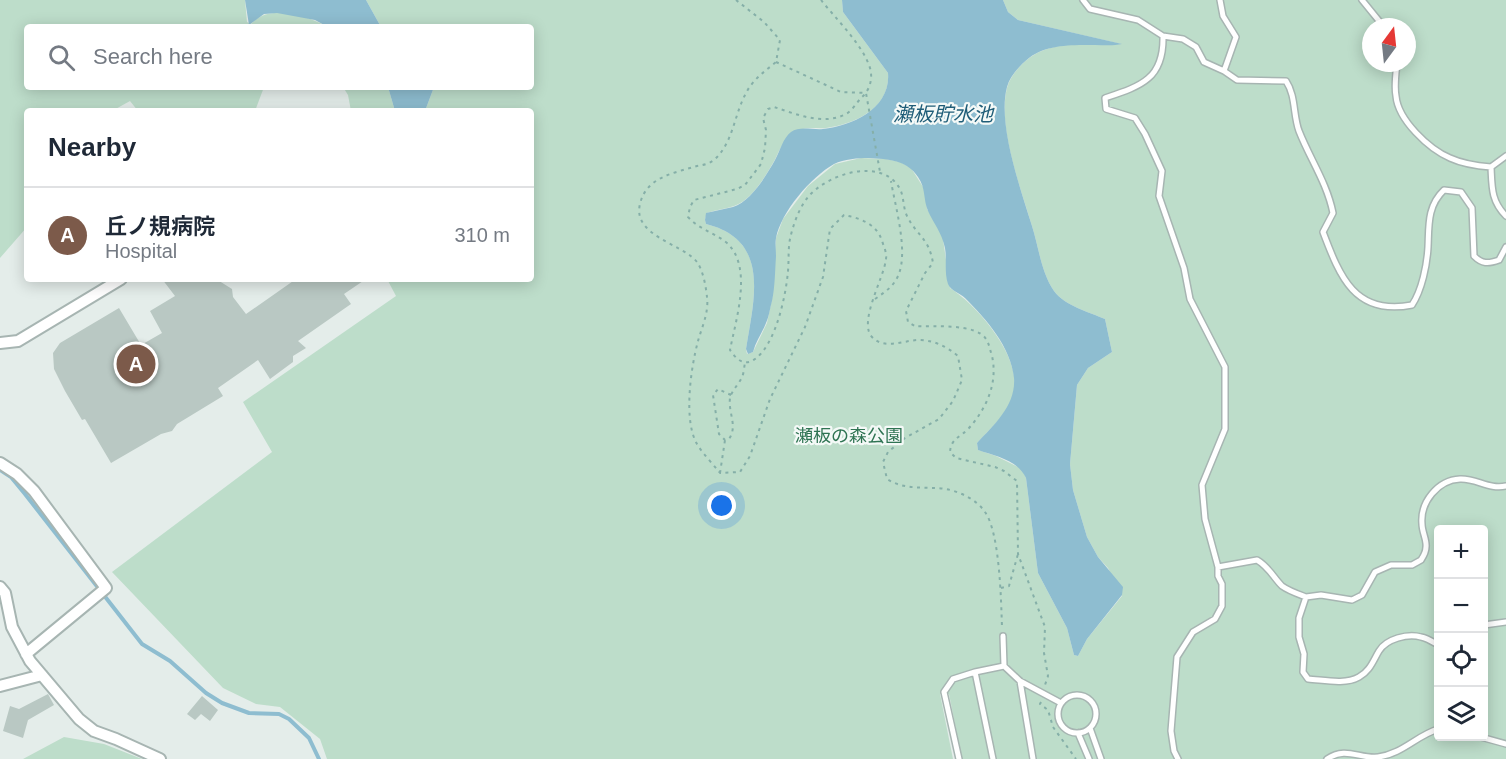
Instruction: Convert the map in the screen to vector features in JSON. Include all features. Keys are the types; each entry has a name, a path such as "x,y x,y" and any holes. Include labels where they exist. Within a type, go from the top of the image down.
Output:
{"street":[{"path":"0,343 18,341 116,282"},
{"path":"0,463 17,474 34,491 102,592 26,654"},
{"path":"0,587 5,593 12,627 26,654 79,719 94,731 160,759"},
{"path":"0,686 42,675"}],"lane":[{"path":"1083,0 1090,9 1138,20 1163,36 1183,39 1196,47 1204,62 1237,80 1286,81 1290,87 1298,129 1329,194 1333,213 1323,232 1332,259 1351,290 1366,300 1394,308 1412,305 1421,286 1428,249 1431,209 1436,198 1444,190 1461,192 1472,208 1474,256 1479,261 1488,264 1499,260 1506,247"},
{"path":"1220,0 1223,16 1236,37 1224,71"},
{"path":"1362,0 1377,18"},
{"path":"1163,36 1163,51 1158,70 1135,88 1105,98 1106,109 1135,118 1162,171 1159,196 1184,268 1191,299 1225,367 1225,429 1202,485 1205,519 1223,596 1222,606 1215,619 1193,632 1177,657 1171,731 1174,751 1178,759"},
{"path":"1397,72 1396,98 1406,121 1425,142 1450,158 1473,165 1491,167 1506,156"},
{"path":"1491,167 1491,193 1497,207 1506,216"},
{"path":"1218,567 1257,560 1268,566 1274,577 1285,588 1306,597 1321,595 1352,600 1362,595 1375,572 1391,565 1412,565 1422,561 1427,546 1422,524 1424,503 1438,487 1455,479 1467,478 1487,486 1506,486"},
{"path":"1306,597 1299,618 1299,637 1304,654 1303,672 1308,679 1338,681 1357,678 1368,670 1381,648 1390,642 1408,636 1422,637 1434,643"},
{"path":"1488,625 1506,622"},
{"path":"1003,636 1004,666 1020,681 1061,703"},
{"path":"959,759 944,692 953,679 1004,666"},
{"path":"975,672 993,759"},
{"path":"1020,681 1033,759"},
{"path":"1076,695 1088,699 1093,704 1096,716 1090,728 1072,733 1062,726 1058,715 1061,703 1076,695"},
{"path":"1090,728 1101,759"},
{"path":"1327,759 1336,753 1375,758 1391,755 1407,747 1423,734 1434,730"},
{"path":"1078,733 1089,759"},
{"path":"1488,739 1506,744"}],"path":[{"path":"720,473 696,443 691,419 689,382 698,340 704,324 708,298 698,264 691,256 668,244 644,225 639,212 645,190 660,177 711,162 721,153 753,81 776,62 780,40 764,22 736,0"},
{"path":"821,0 863,52 872,77 866,93 846,114 828,119 811,119 774,107 768,109 763,118 766,130 761,164 738,189 694,200 688,217 725,242 736,254 742,288 730,350 736,359 745,363 753,361 761,354 772,336 782,306 788,271 789,241 796,219 808,196 824,184 850,172 863,170 880,172 899,189 906,215 931,248 933,263 925,273 906,311 908,322 915,326 974,330 985,337 989,345 995,373 988,398 969,428 954,439 950,452 956,458 1005,471 1017,481 1018,554 1009,586 1001,588"},
{"path":"776,62 841,92 866,93"},
{"path":"866,93 880,172"},
{"path":"873,300 890,289 899,274 903,253 891,180"},
{"path":"720,473 740,472 750,456 770,399 805,327 824,277 830,229 843,215 859,218 879,231 887,256 869,313 870,335 875,340 894,344 920,339 943,344 958,356 962,380 953,400 939,418 904,438 888,452 883,462 887,479 904,487 947,490 974,500 987,514 995,542 1001,588 1003,636"},
{"path":"725,440 734,433 730,416 731,395 742,378 745,363"},
{"path":"725,440 719,434 713,395 718,389 731,395"},
{"path":"720,473 725,440"},
{"path":"1018,554 1045,627 1044,653 1048,676 1040,704 1048,710 1053,727 1076,759"}],"green space":[{"path":"0,0 245,0 247,22 251,24 24,24 24,90 263,90 256,108 136,108 130,101 117,108 24,108 24,230 0,258"},
{"name":"瀬板の森公園","path":"366,0 842,0 843,12 888,73 884,95 878,104 860,118 837,126 806,128 797,132 783,144 766,175 752,194 734,206 707,213 705,219 706,224 727,232 741,243 749,257 754,291 747,354 753,352 767,323 772,299 776,238 783,219 808,186 835,164 861,158 886,159 900,162 911,168 925,190 927,209 942,232 950,288 986,321 1006,352 1013,369 1015,384 1012,399 1001,417 977,443 978,450 1022,469 1026,478 1038,573 1067,628 1074,655 1078,656 1087,639 1122,596 1108,568 1098,557 1087,537 1073,490 1070,464 1077,385 1088,368 1112,352 1105,319 1064,301 1054,291 1046,276 1012,157 1005,120 1005,103 1008,84 1018,68 1038,53 1049,48 1073,44 1121,44 1018,20 1008,12 1003,0 1506,0 1506,759 962,759 949,694 940,694 953,759 327,759 320,739 280,707 256,704 223,688 112,572 272,452 243,402 396,296 389,282 534,282 534,108 426,108 433,90 534,90 534,24 379,24"},
{"path":"278,13 310,19 321,24 251,24 268,14"},
{"path":"345,90 389,90 394,108 350,108"},
{"path":"64,737 104,744 142,759 23,759"}],"water":[{"path":"245,0 366,0 379,24 322,24 315,20 277,13 264,14 249,24"},
{"name":"瀬板貯水池","path":"842,0 1003,0 1008,12 1018,20 1122,44 1060,46 1036,53 1013,75 1008,83 1005,102 1005,119 1012,157 1046,276 1054,291 1064,301 1105,319 1112,352 1088,368 1077,385 1070,464 1073,490 1087,537 1098,557 1123,587 1122,595 1087,639 1078,656 1074,655 1067,628 1038,573 1026,478 1012,463 978,450 977,443 991,429 1012,397 1014,378 1008,355 989,324 965,298 948,284 944,243 928,211 921,181 914,171 890,160 851,159 834,164 807,186 790,207 779,228 776,240 774,290 769,315 753,352 748,354 746,349 754,292 749,257 741,243 727,232 706,224 706,213 733,207 752,194 763,180 791,132 798,129 823,129 846,124 868,113 883,96 888,73 843,12"},
{"path":"389,90 433,90 426,108 394,108"}],"building":[{"path":"164,282 221,282 232,289 233,297 246,314 292,282 362,282 344,294 351,304 298,341 306,348 293,356 293,362 270,379 258,360 218,388 223,396 177,424 172,431 161,434 111,463 65,391 54,369 53,353 60,343 119,308 141,345 162,333 150,311 175,296"},
{"path":"48,694 54,705 28,720 23,738 3,731 10,706 19,709"},
{"path":"202,696 218,710 210,721 201,714 195,720 187,714"}],"waterway":[{"path":"0,470 11,477 25,494 142,644 170,661 206,693 222,703 249,713 279,714 289,719 309,738 319,759"}],"place":[{"name":"丘ノ規病院","path":"136,364"}]}
